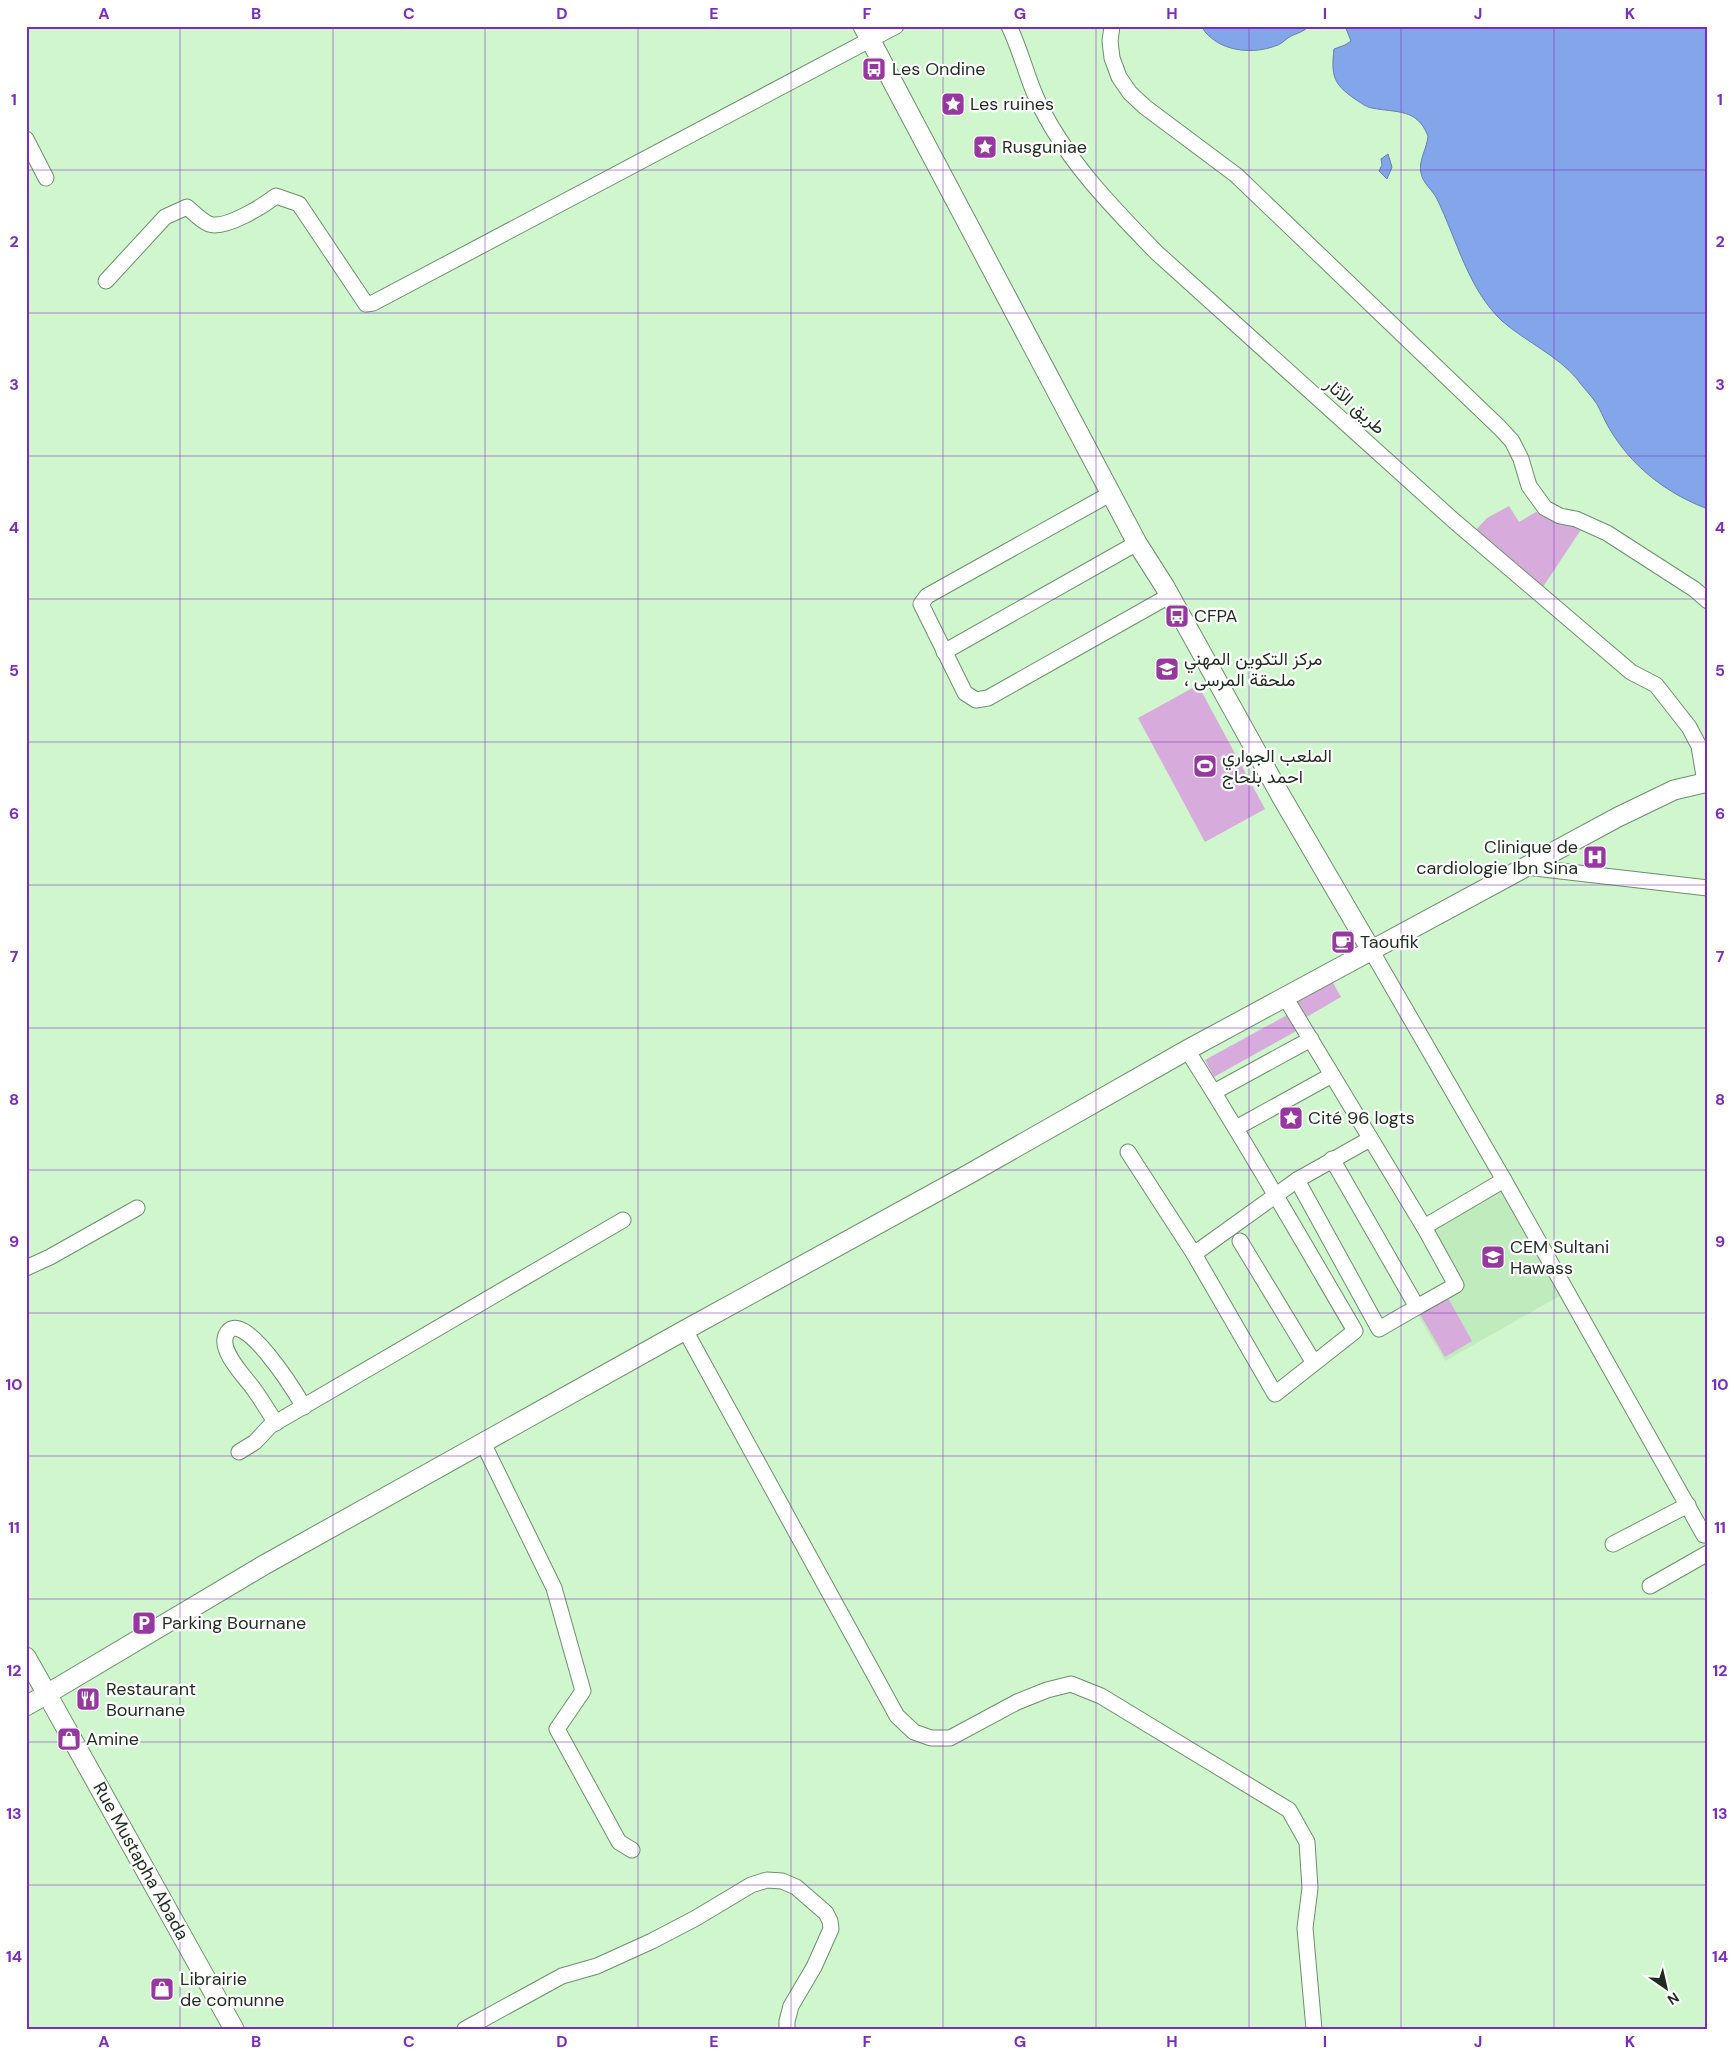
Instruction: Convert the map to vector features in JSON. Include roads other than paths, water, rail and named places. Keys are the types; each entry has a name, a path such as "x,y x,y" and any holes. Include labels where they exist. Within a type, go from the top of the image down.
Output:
{"main road":[{"path":"867,34 1110,494 1281,796 1371,950"},
{"path":"26,1706 264,1565 1187,1050 1618,817 1674,790 1706,782"},
{"name":"Rue Mustapha Abada","path":"26,1656 234,2029"}],"street":[{"path":"106,281 165,217 187,207 208,224 218,226 250,212 276,196 299,204 366,304 373,302 867,34 896,26"},
{"name":"طريق الآثار","path":"1009,26 1036,98 1058,136 1115,210 1164,259 1453,520 1631,672 1656,685 1704,744 1706,782"},
{"path":"1112,26 1110,42 1112,58 1119,77 1130,93 1145,107 1236,174 1335,267 1500,428 1512,441 1521,459 1529,486 1545,508 1560,516 1576,519 1614,538 1694,589 1708,601"},
{"path":"27,142 46,178"},
{"path":"1110,494 928,596 921,604 965,693 976,700 988,698 1169,596"},
{"path":"944,652 1137,543"},
{"path":"1526,867 1708,888"},
{"path":"1371,950 1504,1180 1706,1538"},
{"path":"1285,997 1424,1227 1456,1285 1379,1329 1297,1180"},
{"path":"1214,1092 1311,1039"},
{"path":"1128,1152 1194,1254 1274,1394 1355,1332 1236,1128 1187,1050"},
{"path":"1236,1128 1332,1075"},
{"path":"1194,1254 1297,1180 1370,1139"},
{"path":"1332,1159 1417,1307"},
{"path":"1424,1227 1504,1180"},
{"path":"26,1268 50,1257 137,1208"},
{"path":"239,1452 255,1442 276,1423 304,1406 623,1220"},
{"path":"1240,1241 1314,1363"},
{"path":"276,1423 251,1386 238,1372 228,1352 225,1340 226,1334 234,1328 243,1329 253,1338 290,1383 304,1406"},
{"path":"685,1330 897,1716 914,1732 931,1738 950,1738 1017,1702 1046,1690 1071,1684 1101,1696 1289,1810 1307,1842 1310,1888 1305,1928 1314,2029"},
{"path":"483,1443 554,1588 583,1691 557,1729 619,1842 632,1850"},
{"path":"1613,1544 1688,1505"},
{"path":"1650,1586 1708,1554"},
{"path":"465,2029 562,1976 597,1966 652,1941 696,1918 751,1885 767,1880 782,1881 796,1887 826,1913 830,1921 831,1929 814,1967 791,2006 787,2029"}],"water":[{"path":"1201,26 1309,26 1282,43 1267,49 1249,51 1231,48 1215,41"},
{"path":"1345,26 1708,26 1708,509 1667,489 1643,470 1623,448 1609,428 1596,403 1577,379 1551,356 1502,321 1490,308 1480,294 1464,263 1437,199 1422,177 1420,168 1428,136 1423,127 1412,116 1405,113 1366,106 1342,89 1335,78 1333,66 1334,49 1351,41"},
{"path":"1388,154 1392,167 1387,179 1379,171 1382,165 1381,159"}],"place":[{"name":"Les Ondine","path":"874,69"},
{"name":"Les ruines","path":"953,104"},
{"name":"Rusguniae","path":"985,147"},
{"name":"CFPA","path":"1177,616"},
{"name":"مركز التكوين المهني ، ملحقة المرسى","path":"1167,669"},
{"name":"الملعب الجواري احمد بلحاج","path":"1205,766"},
{"name":"Clinique de cardiologie Ibn Sina","path":"1595,857"},
{"name":"Taoufik","path":"1343,942"},
{"name":"Cité 96 logts","path":"1291,1118"},
{"name":"CEM Sultani Hawass","path":"1493,1257"},
{"name":"Parking Bournane","path":"144,1623"},
{"name":"Restaurant Bournane","path":"88,1699"},
{"name":"Amine","path":"69,1739"},
{"name":"Librairie de comunne","path":"162,1989"}]}
